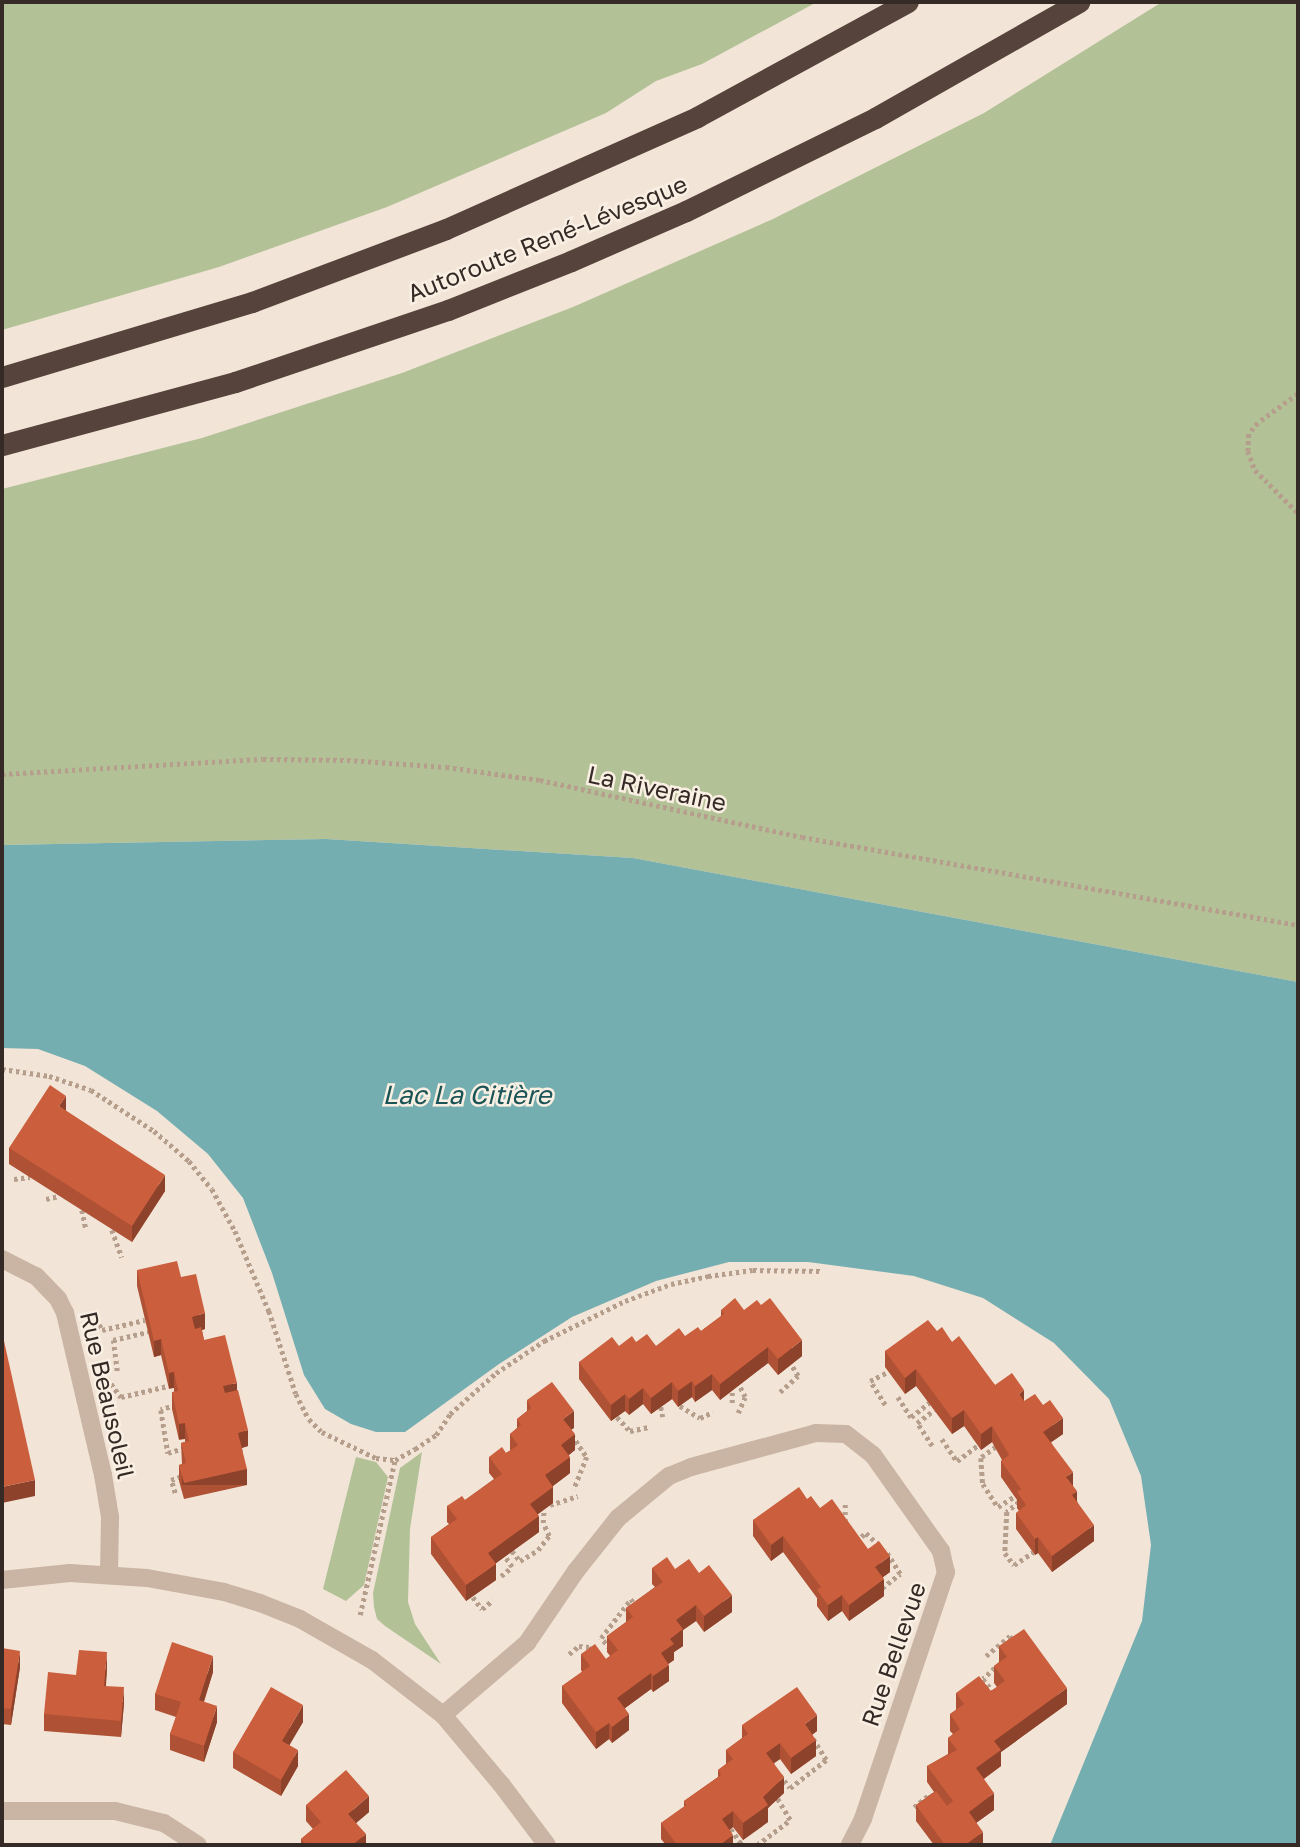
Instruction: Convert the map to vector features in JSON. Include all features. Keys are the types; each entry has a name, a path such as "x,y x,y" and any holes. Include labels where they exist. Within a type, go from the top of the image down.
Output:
{"highway":[{"name":"Autoroute René-Lévesque","path":"2,377 252,302 446,229 696,117 908,2"},
{"name":"Autoroute René-Lévesque","path":"2,445 260,374 448,310 571,261 698,206 875,118 1079,2"}],"street":[{"name":"Rue Beausoleil","path":"2,1259 36,1276 58,1299 65,1312 103,1475 110,1517 110,1574"},
{"name":"Rue Bellevue","path":"443,1715 527,1643 576,1571 618,1518 669,1476 691,1467 816,1433 846,1434 873,1455 941,1551 946,1572 863,1819 850,1845"},
{"path":"2,1580 70,1573 110,1574 224,1592 280,1611 372,1660 443,1715 494,1775 547,1845"},
{"path":"2,1811 116,1811 164,1824 198,1845"}],"path":[{"path":"1298,394 1258,423 1249,434 1248,450 1255,470 1298,513"},
{"name":"La Riveraine","path":"2,774 263,759 347,760 446,767 540,780 802,838 1298,925"},
{"path":"2,1069 49,1076 91,1090 154,1131 189,1161 212,1189 235,1231 309,1419 322,1432 376,1458 395,1460 436,1435 450,1414 496,1373 544,1341 625,1301 671,1284 753,1269 823,1271"},
{"path":"14,1179 30,1177"},
{"path":"46,1199 59,1196"},
{"path":"82,1210 86,1229"},
{"path":"112,1230 122,1257"},
{"path":"93,1312 103,1330 145,1320"},
{"path":"117,1371 113,1340 148,1332"},
{"path":"780,1392 798,1376 791,1365"},
{"path":"886,1405 870,1381 888,1372"},
{"path":"103,1374 121,1397 168,1386"},
{"path":"738,1413 745,1397 739,1385"},
{"path":"732,1391 732,1403"},
{"path":"898,1397 911,1417 929,1403"},
{"path":"177,1404 161,1410 168,1453 187,1446"},
{"path":"680,1406 700,1419 713,1412"},
{"path":"661,1407 663,1417"},
{"path":"932,1446 917,1423 934,1410"},
{"path":"617,1417 630,1431 649,1427"},
{"path":"569,1431 587,1457 573,1490"},
{"path":"942,1439 957,1461 978,1445"},
{"path":"996,1447 981,1458 983,1484 998,1507 1017,1499 1007,1512 1005,1553 1014,1565 1032,1552"},
{"path":"360,1615 395,1460"},
{"path":"175,1493 171,1480 185,1475"},
{"path":"550,1505 578,1496"},
{"path":"845,1504 845,1533"},
{"path":"512,1551 520,1561 538,1550 549,1536 543,1523 544,1509"},
{"path":"853,1544 866,1533 889,1554 900,1574 880,1589"},
{"path":"502,1576 512,1567 505,1556"},
{"path":"473,1597 482,1609 494,1600"},
{"path":"611,1650 601,1638 631,1600 641,1613"},
{"path":"986,1656 1010,1636 1019,1648"},
{"path":"569,1654 579,1646 589,1647 596,1656"},
{"path":"995,1668 983,1679 1000,1701"},
{"path":"778,1772 790,1788 826,1760 811,1735"},
{"path":"914,1807 930,1794 937,1802"},
{"path":"757,1845 790,1821 777,1798"},
{"path":"731,1829 742,1845"}],"green space":[{"path":"2,2 817,2 702,64 656,81 606,113 387,207 219,267 2,330"},
{"path":"1162,2 1298,2 1298,982 633,858 326,839 2,845 2,489 202,438 402,373 573,307 773,219 984,113"},
{"path":"422,1452 410,1529 408,1602 415,1624 441,1664 385,1626 377,1619 374,1607 373,1593 400,1468"},
{"path":"356,1457 376,1462 388,1477 364,1585 346,1601 323,1589"}],"water":[{"name":"Lac La Citière","path":"326,839 633,858 1298,982 1298,1845 1050,1845 1142,1621 1151,1545 1141,1476 1109,1399 1054,1343 983,1298 914,1276 808,1262 729,1262 656,1281 572,1317 499,1364 405,1432 376,1432 351,1424 325,1409 304,1375 272,1273 243,1198 208,1154 157,1111 85,1066 38,1049 2,1048 2,845"}],"building":[{"path":"50,1085 66,1096 59,1106 165,1175 132,1226 9,1148"},
{"path":"177,1261 181,1277 196,1274 205,1313 192,1317 195,1329 201,1327 204,1340 225,1335 237,1383 223,1386 225,1393 238,1390 248,1430 238,1433 247,1469 184,1483 179,1465 186,1463 181,1443 189,1441 185,1423 179,1424 172,1392 178,1391 174,1372 169,1373 161,1339 154,1341 137,1270"},
{"path":"735,1298 744,1310 757,1300 761,1305 770,1298 802,1340 778,1359 768,1347 720,1384 712,1374 695,1386 692,1381 678,1391 672,1382 651,1398 643,1388 629,1399 625,1394 611,1405 579,1362 612,1337 619,1346 632,1336 636,1342 647,1334 656,1346 679,1328 685,1336 698,1327 701,1331 724,1314 721,1310"},
{"path":"928,1320 937,1331 942,1327 952,1342 959,1336 995,1385 1012,1373 1024,1390 1019,1394 1024,1401 1035,1394 1043,1405 1050,1400 1063,1418 1043,1432 1073,1472 1066,1477 1077,1491 1072,1495 1094,1525 1052,1556 1038,1537 1035,1539 1016,1513 1026,1505 1017,1492 1021,1489 1001,1461 1009,1455 992,1426 981,1434 964,1410 952,1418 916,1369 905,1378 885,1351"},
{"path":"2,1332 35,1480 2,1487"},
{"path":"552,1382 574,1411 563,1419 575,1434 561,1445 570,1457 545,1475 553,1487 530,1504 539,1516 488,1553 496,1564 466,1585 431,1537 457,1519 447,1506 462,1496 465,1500 502,1474 489,1457 502,1447 506,1453 518,1445 510,1434 521,1425 517,1419 531,1408 527,1400"},
{"path":"799,1487 807,1499 811,1496 820,1508 832,1499 868,1549 879,1541 890,1556 875,1567 884,1579 849,1605 842,1595 828,1605 817,1590 821,1587 783,1536 771,1545 753,1520"},
{"path":"667,1557 675,1569 689,1559 699,1573 709,1565 732,1595 704,1616 696,1605 676,1620 683,1629 670,1639 674,1644 661,1653 669,1665 653,1676 651,1673 617,1698 629,1714 612,1727 609,1723 596,1732 562,1686 590,1666 581,1654 595,1644 606,1659 618,1650 607,1636 633,1617 626,1608 663,1582 652,1568"},
{"path":"1024,1629 1067,1688 994,1741 1001,1750 976,1768 994,1793 969,1812 983,1832 965,1845 945,1845 916,1805 936,1791 947,1806 953,1801 927,1766 957,1750 948,1738 960,1729 950,1714 964,1704 956,1693 979,1676 991,1691 1005,1681 994,1666 1007,1657 999,1646"},
{"path":"172,1642 213,1656 199,1700 217,1706 204,1746 170,1734 181,1702 155,1694"},
{"path":"2,1648 20,1651 11,1709 2,1708"},
{"path":"79,1650 107,1652 104,1686 124,1687 121,1721 44,1714 48,1672 76,1675"},
{"path":"271,1687 303,1705 282,1741 298,1750 281,1780 233,1752"},
{"path":"797,1687 817,1715 805,1724 816,1740 791,1758 780,1743 766,1753 784,1777 763,1797 768,1805 743,1823 733,1811 722,1819 733,1835 721,1845 677,1845 661,1823 686,1805 684,1801 721,1775 718,1770 733,1759 726,1750 748,1734 742,1725"},
{"path":"346,1770 369,1796 348,1814 366,1834 352,1845 307,1845 301,1839 321,1822 306,1805"}]}
